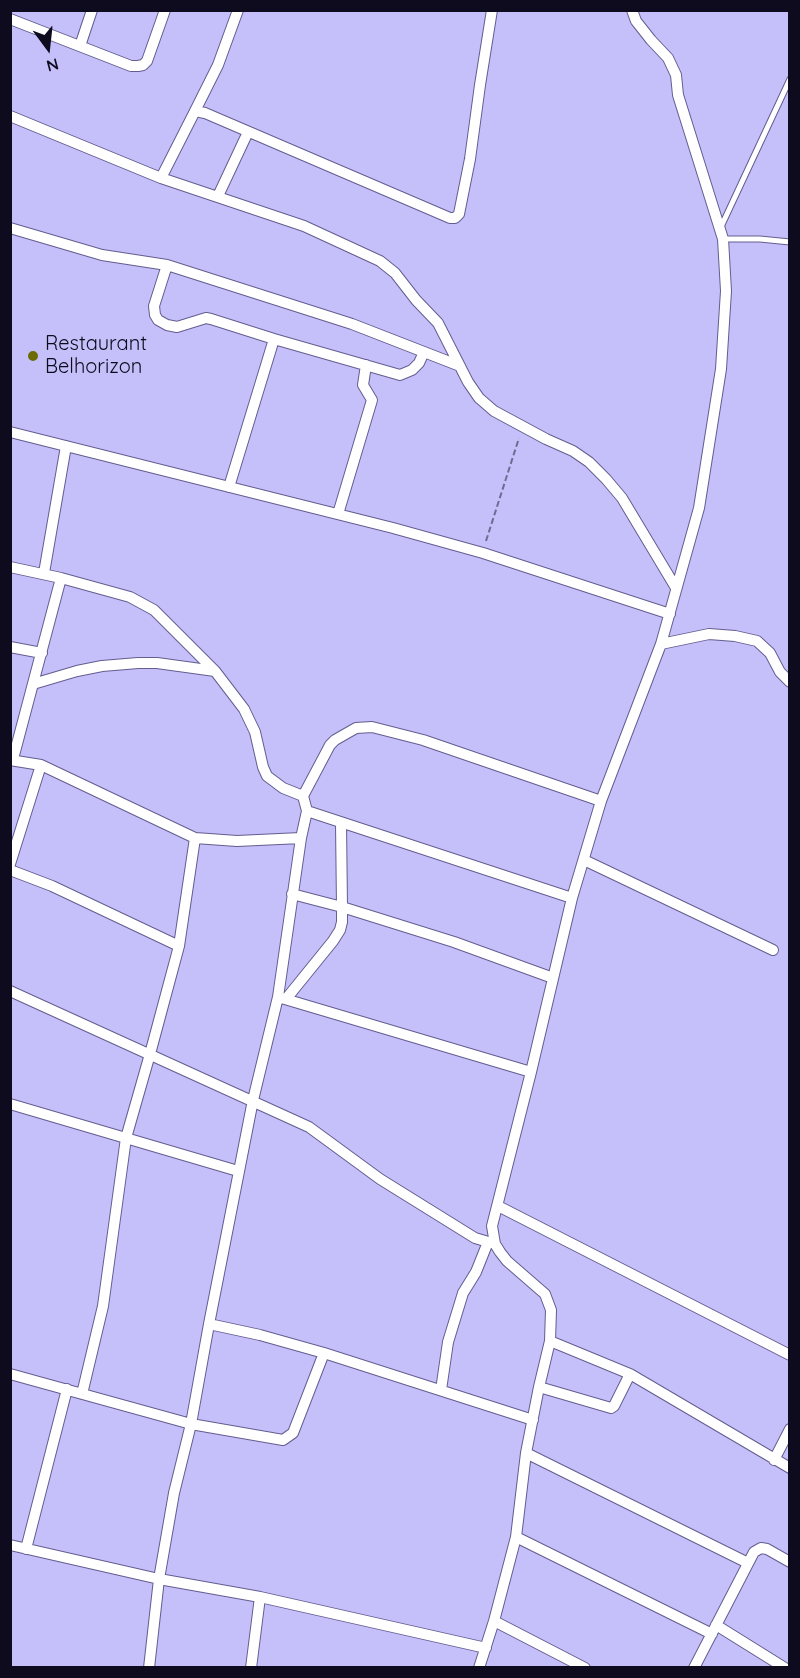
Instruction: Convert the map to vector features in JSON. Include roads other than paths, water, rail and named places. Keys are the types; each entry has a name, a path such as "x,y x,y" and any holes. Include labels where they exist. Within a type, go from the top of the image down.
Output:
{"street":[{"path":"23,10 15,21 131,66 143,65 147,61 165,10"},
{"path":"80,46 92,10"},
{"path":"161,178 218,65 238,10"},
{"path":"195,111 205,113 450,218 455,218 459,214 470,159 492,10"},
{"path":"441,1390 448,1342 463,1293 491,1243 492,1226 572,898 601,801 661,644 670,614 699,508 721,369 726,291 721,235 678,95 676,75 668,58 636,21 632,10"},
{"path":"10,116 161,178 304,226 380,261 395,273 438,323 468,382 479,398 494,411 522,427 573,451 589,462 606,479 635,518 676,588"},
{"path":"218,196 248,132"},
{"path":"10,228 102,255 167,265 352,324 460,366"},
{"path":"167,265 154,306 155,315 162,323 177,327 206,318 400,375 407,373 418,363 424,352"},
{"path":"230,487 274,339"},
{"path":"338,514 372,400 363,385 366,366"},
{"path":"10,432 338,514 483,553 670,614"},
{"path":"44,573 66,446"},
{"path":"10,567 44,573 130,597 154,610 216,671 244,709 255,732 267,776 283,788 303,796"},
{"path":"61,578 12,760 41,765 195,838 237,841 301,838"},
{"path":"661,644 710,634 757,641 770,653 780,672 789,682"},
{"path":"10,647 42,653"},
{"path":"33,684 102,666 138,663 157,663 216,671"},
{"path":"149,1668 159,1579 174,1493 191,1424 253,1100 282,998 292,894 307,812 303,796 335,740 356,728 372,727 423,740 601,801"},
{"path":"10,864 41,765"},
{"path":"307,812 572,898"},
{"path":"282,998 337,935 342,922 341,823"},
{"path":"82,1394 103,1306 126,1138 179,946 195,838"},
{"path":"585,860 773,950"},
{"path":"10,870 52,886 179,946"},
{"path":"292,894 454,942 553,978"},
{"path":"10,992 309,1127 380,1179 475,1238 491,1243 507,1261 545,1294 551,1310 550,1341 526,1452 516,1537 479,1668"},
{"path":"282,998 531,1072"},
{"path":"10,1104 238,1171"},
{"path":"498,1206 789,1355"},
{"path":"209,1323 324,1353 533,1420"},
{"path":"550,1341 630,1374 789,1468"},
{"path":"10,1374 191,1424 274,1440 285,1439 293,1433 324,1353"},
{"path":"539,1387 611,1408 630,1374"},
{"path":"26,1549 67,1389"},
{"path":"774,1460 789,1429"},
{"path":"526,1452 748,1563"},
{"path":"516,1537 714,1630 785,1668"},
{"path":"10,1545 159,1579 260,1597 486,1648"},
{"path":"694,1668 754,1552 764,1548 789,1562"},
{"path":"251,1668 260,1597"},
{"path":"494,1621 585,1668"}],"lane":[{"path":"789,79 721,235 789,242"}],"place":[{"name":"Restaurant Belhorizon","path":"33,356"}]}
